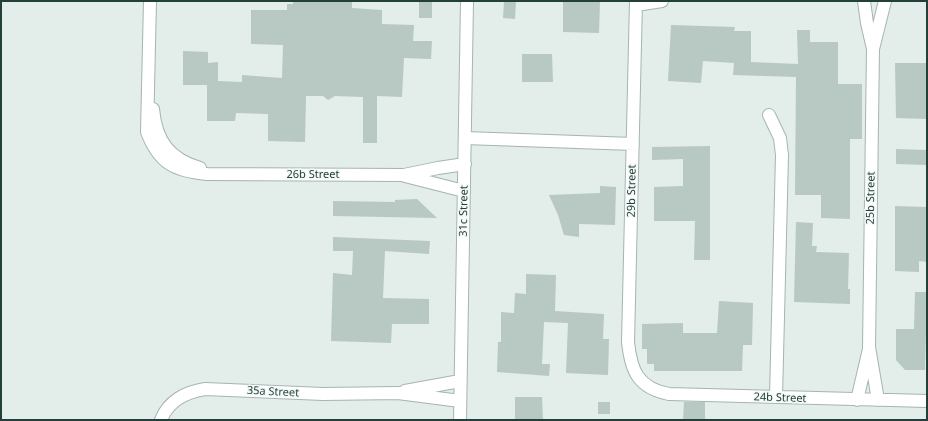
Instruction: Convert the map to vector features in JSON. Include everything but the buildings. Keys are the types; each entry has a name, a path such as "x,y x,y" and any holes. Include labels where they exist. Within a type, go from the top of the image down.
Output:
{"street":[{"name":"26b Street","path":"150,1 150,82 147,132 153,147 164,162 178,170 194,173 222,174 404,175 465,164"},
{"name":"31c Street","path":"460,420 467,1"},
{"path":"636,3 662,1"},
{"name":"25b Street","path":"864,1 866,23 873,49"},
{"name":"25b Street","path":"878,400 869,348 873,49 885,1"},
{"name":"29b Street","path":"636,3 628,342 630,354 638,379"},
{"path":"769,115 780,138 782,155 776,397"},
{"path":"465,138 633,144"},
{"name":"26b Street","path":"404,175 464,191"},
{"name":"25b Street","path":"857,400 869,348"},
{"name":"24b Street","path":"638,379 656,392 669,394 857,400 927,400"},
{"name":"35a Street","path":"398,393 460,381"},
{"name":"35a Street","path":"161,420 170,406 180,397 192,391 205,389 323,394 398,393 460,401"}]}
